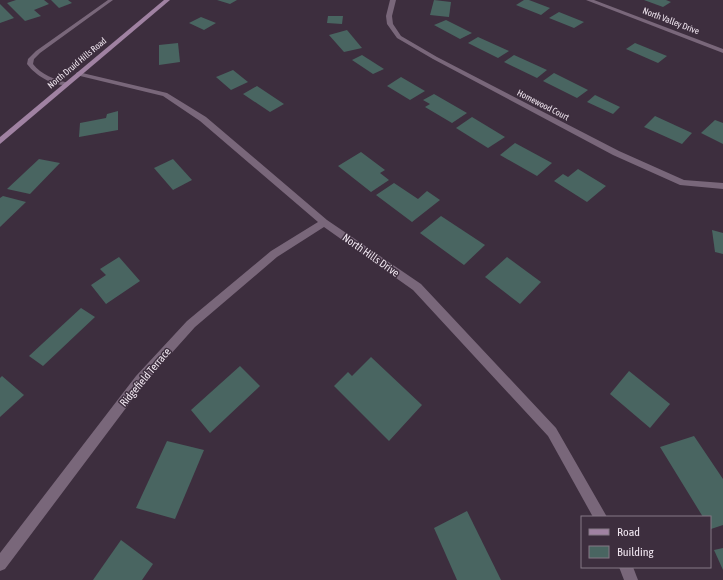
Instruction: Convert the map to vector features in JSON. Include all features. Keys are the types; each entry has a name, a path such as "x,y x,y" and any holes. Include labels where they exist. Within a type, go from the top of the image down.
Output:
{"main road":[{"name":"North Druid Hills Road","path":"0,141 167,0"}],"street":[{"name":"Homewood Court","path":"393,0 389,16 390,24 399,37 436,58 623,156 683,183 723,186"},
{"name":"North Valley Drive","path":"590,0 723,51"},
{"name":"North Hills Drive","path":"78,74 165,94 203,119 324,222 417,287 552,432 599,516"},
{"name":"Ridgefield Terrace","path":"0,564 140,380 191,324 274,254 324,222"},
{"path":"626,568 631,580"}],"lane":[{"path":"66,84 53,81 33,70 30,64 31,59 38,52 111,0"}],"building":[{"path":"16,0 44,0 49,4 34,10 41,16 25,21 7,3"},
{"path":"51,0 68,0 72,3 59,8"},
{"path":"217,0 237,0 230,4"},
{"path":"434,0 451,2 449,17 430,15"},
{"path":"524,0 529,0 550,8 541,15 516,5"},
{"path":"644,0 666,0 671,2 663,7"},
{"path":"0,4 14,18 0,23"},
{"path":"559,12 584,22 574,28 549,18"},
{"path":"328,16 343,16 342,24 327,23"},
{"path":"201,17 216,23 204,30 189,23"},
{"path":"446,20 472,33 460,39 434,25"},
{"path":"347,30 362,48 344,52 329,35"},
{"path":"478,37 509,51 498,58 468,43"},
{"path":"178,43 180,62 159,65 159,45"},
{"path":"635,43 667,56 658,63 626,49"},
{"path":"362,55 384,69 373,74 352,60"},
{"path":"514,55 547,70 537,78 504,62"},
{"path":"233,70 248,82 231,90 216,77"},
{"path":"554,73 588,90 577,98 543,81"},
{"path":"401,77 425,91 410,100 387,86"},
{"path":"257,86 284,104 270,112 243,94"},
{"path":"434,94 467,113 452,123 425,107 430,104 423,100"},
{"path":"595,95 620,107 613,114 587,102"},
{"path":"118,111 118,130 79,137 80,123 106,118 107,114"},
{"path":"655,116 692,133 682,144 644,127"},
{"path":"472,117 505,137 488,148 456,128"},
{"path":"715,120 723,123 723,144 701,133"},
{"path":"515,143 552,163 537,176 500,155"},
{"path":"361,152 385,170 380,173 389,180 371,192 338,166"},
{"path":"39,159 60,163 30,194 7,189"},
{"path":"173,159 192,180 173,190 154,168"},
{"path":"578,169 606,186 587,202 554,181 563,174 568,177"},
{"path":"394,183 418,199 427,191 440,200 412,222 376,195"},
{"path":"3,196 26,202 0,227 0,198"},
{"path":"441,216 485,245 464,265 420,233"},
{"path":"712,230 723,233 723,254 715,252"},
{"path":"119,257 140,281 106,304 91,285 106,275 100,269"},
{"path":"507,257 541,282 520,304 485,277"},
{"path":"81,308 95,317 43,366 29,356"},
{"path":"371,357 422,405 389,441 334,386 348,372 352,376"},
{"path":"240,366 260,386 210,433 191,410"},
{"path":"629,371 670,404 650,428 610,394"},
{"path":"2,376 24,395 0,417 0,378"},
{"path":"694,436 723,479 723,525 711,529 711,516 702,516 660,447"},
{"path":"167,441 204,450 175,519 136,508"},
{"path":"467,511 501,580 457,580 434,528"},
{"path":"121,540 153,564 142,580 93,580"},
{"path":"723,548 723,570 714,550"}]}
